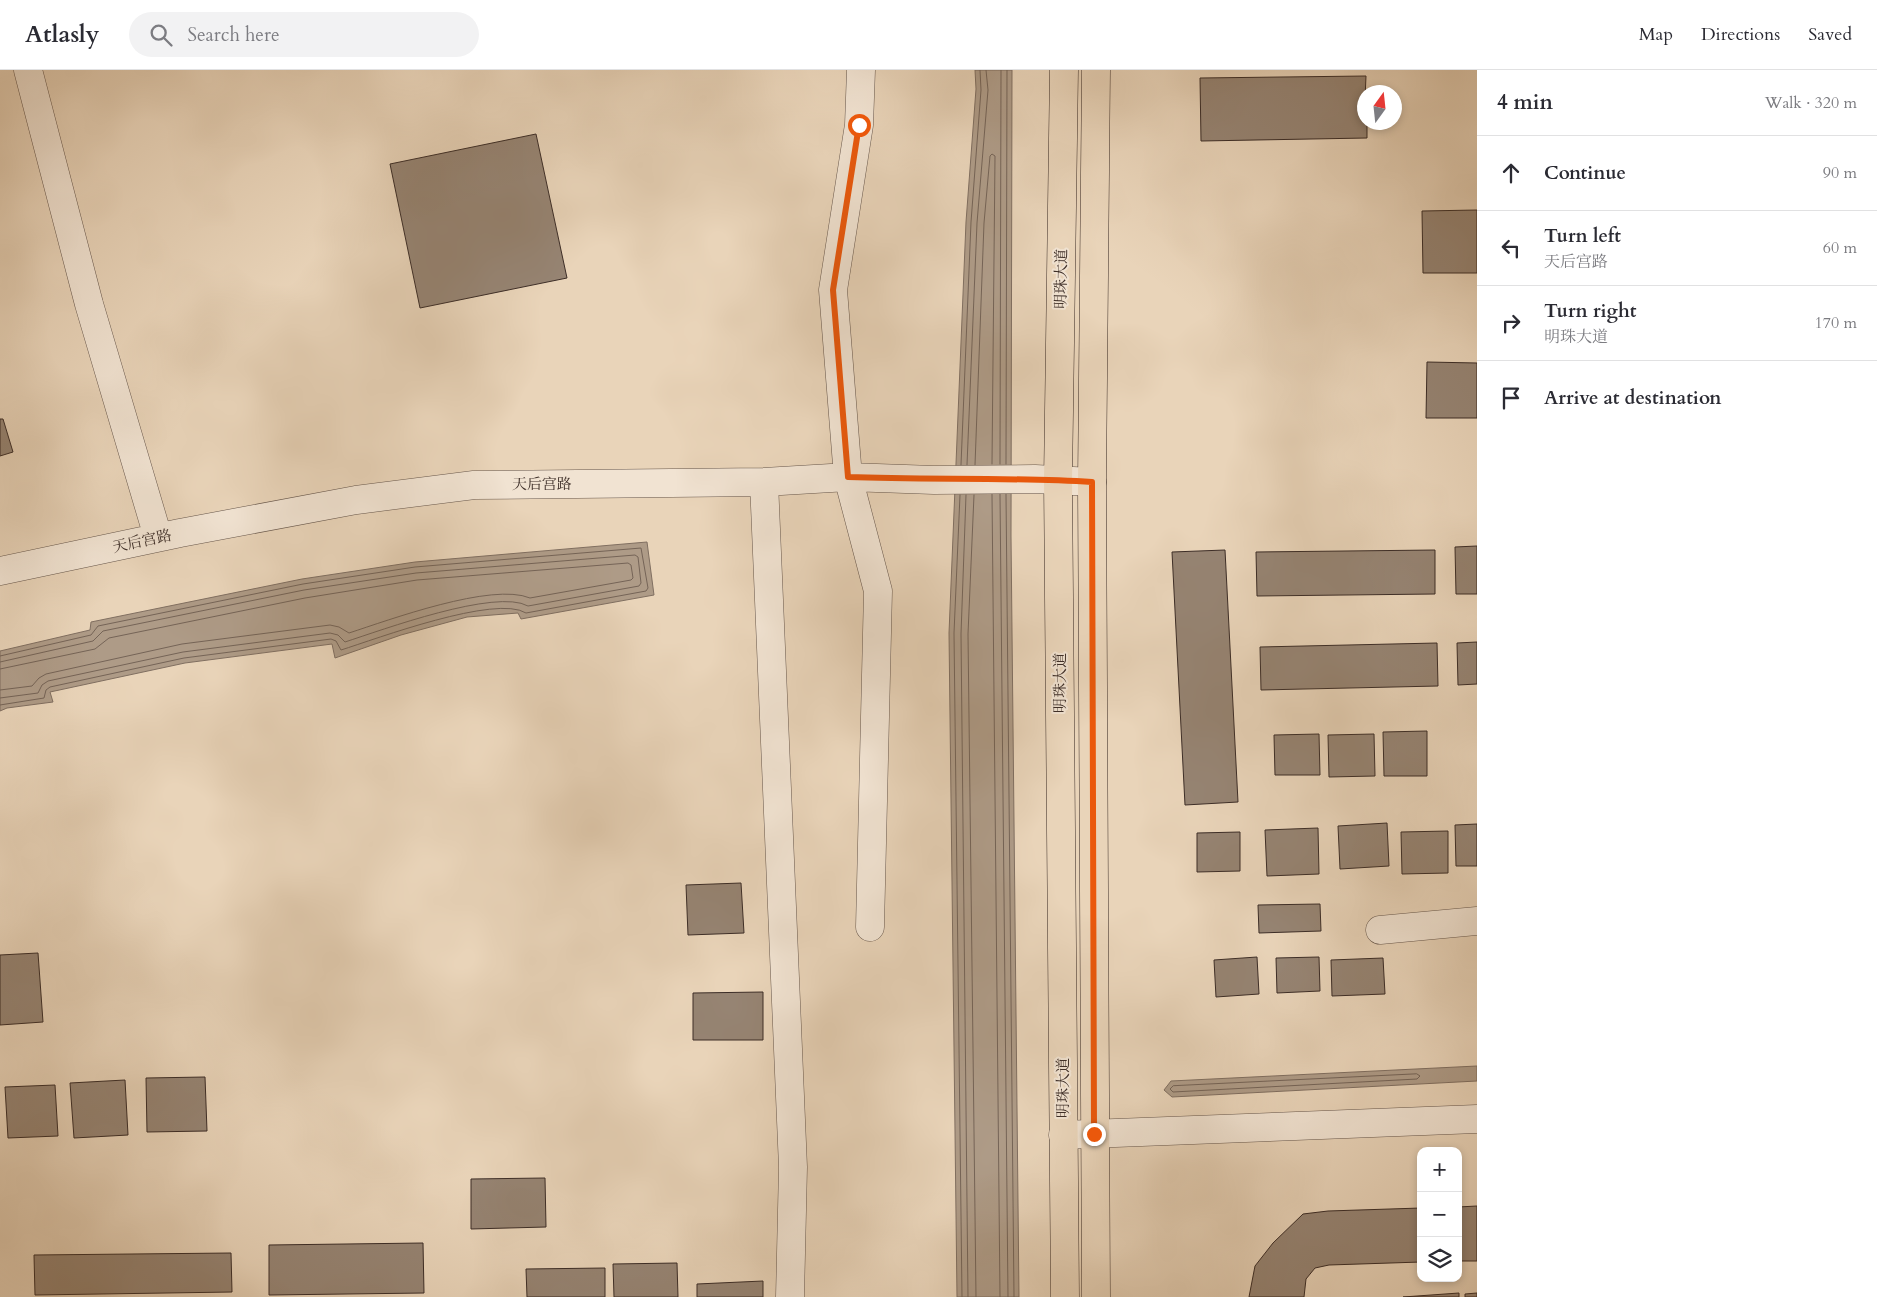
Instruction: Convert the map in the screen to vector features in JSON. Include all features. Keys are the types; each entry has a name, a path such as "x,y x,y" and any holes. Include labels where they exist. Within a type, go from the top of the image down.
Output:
{"main road":[{"name":"明珠大道","path":"1064,70 1047,479 1066,1297"},
{"name":"明珠大道","path":"1096,70 1092,482 1096,1297"}],"street":[{"path":"28,70 90,304 158,537"},
{"path":"861,70 859,125 833,290 848,477 878,591 870,927"},
{"name":"天后宫路","path":"0,572 158,537 356,500 474,485 764,482 848,477 934,480 1047,479 1092,482"},
{"path":"764,482 793,1167 790,1297"},
{"path":"1380,930 1477,921"},
{"path":"1063,1135 1477,1119"}],"water":[{"path":"975,70 1012,70 1011,536 1019,1297 957,1297 949,633 966,222 976,89"},
{"path":"647,542 654,595 521,619 518,613 467,617 401,635 335,658 332,644 185,663 50,692 53,702 7,708 0,711 0,651 90,630 91,622 302,579 415,562"},
{"path":"1477,1066 1477,1081 1172,1097 1164,1090 1171,1081"}],"building":[{"path":"1366,76 1366,85 1357,85 1357,130 1367,130 1367,138 1201,141 1200,78"},
{"path":"536,134 567,278 420,308 390,164"},
{"path":"1477,210 1477,273 1423,273 1422,211"},
{"path":"1427,362 1477,363 1477,418 1426,418"},
{"path":"0,419 3,419 13,452 0,456"},
{"path":"1477,546 1477,594 1456,594 1455,547"},
{"path":"1225,550 1238,802 1185,805 1172,552"},
{"path":"1435,550 1435,594 1257,596 1256,552"},
{"path":"1477,642 1477,684 1458,685 1457,643"},
{"path":"1437,643 1438,686 1261,690 1260,647"},
{"path":"1427,731 1427,776 1384,776 1383,732"},
{"path":"1319,734 1320,775 1275,775 1274,735"},
{"path":"1374,734 1375,776 1329,777 1328,735"},
{"path":"1387,823 1389,866 1340,869 1338,826"},
{"path":"1477,824 1477,866 1456,866 1455,825"},
{"path":"1318,828 1319,874 1267,876 1265,830"},
{"path":"1448,831 1448,873 1402,874 1401,832"},
{"path":"1240,832 1240,871 1197,872 1197,833"},
{"path":"741,883 744,933 688,935 686,885"},
{"path":"1320,904 1321,931 1259,933 1258,905"},
{"path":"38,953 43,1022 0,1025 0,955"},
{"path":"1257,957 1259,994 1216,997 1214,960"},
{"path":"1319,957 1320,991 1277,993 1276,958"},
{"path":"1383,958 1385,994 1332,996 1331,960"},
{"path":"763,992 763,1040 693,1040 693,993"},
{"path":"205,1077 207,1131 147,1132 146,1078"},
{"path":"125,1080 128,1135 74,1138 70,1083"},
{"path":"55,1085 58,1136 8,1138 5,1087"},
{"path":"545,1178 546,1227 471,1229 471,1179"},
{"path":"1477,1206 1477,1261 1462,1261 1462,1207"},
{"path":"1417,1208 1417,1262 1329,1265 1315,1268 1306,1279 1304,1297 1249,1297 1255,1266 1273,1243 1303,1214 1328,1211"},
{"path":"423,1243 424,1293 269,1295 269,1245"},
{"path":"231,1253 232,1292 35,1295 34,1255"},
{"path":"677,1263 678,1297 614,1297 613,1264"},
{"path":"605,1268 605,1297 527,1297 526,1269"},
{"path":"763,1281 763,1297 697,1297 697,1284"},
{"path":"1459,1293 1459,1297 1403,1297"},
{"path":"1477,1293 1477,1297 1465,1297 1465,1294"}],"route":[{"path":"859,125 833,290 848,477 934,480 1035,478 1092,482 1094,1134"}]}
